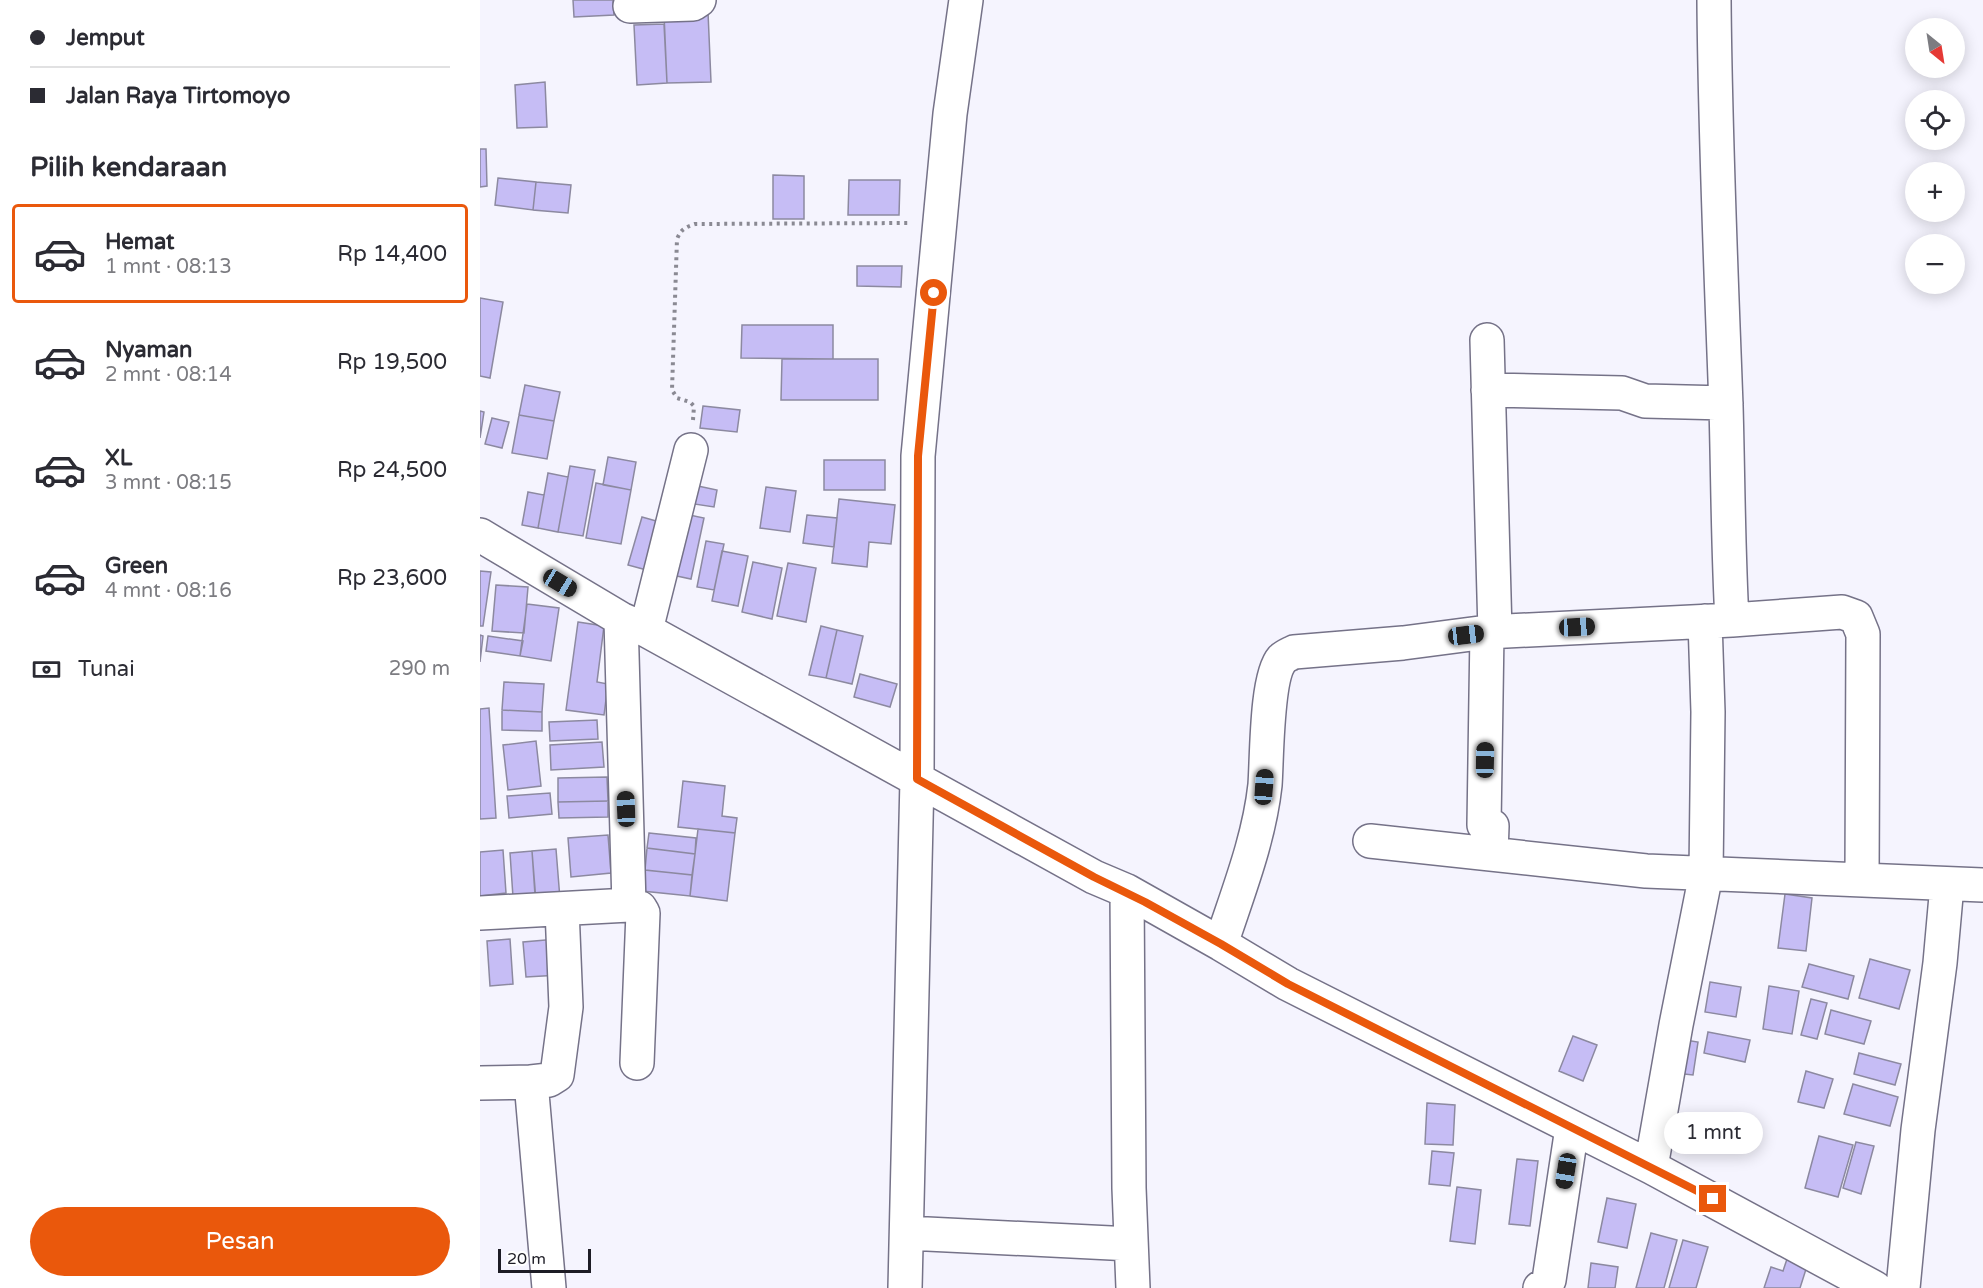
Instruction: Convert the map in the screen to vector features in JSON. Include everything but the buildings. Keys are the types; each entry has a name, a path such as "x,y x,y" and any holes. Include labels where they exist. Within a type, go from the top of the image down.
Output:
{"street":[{"path":"630,6 693,4 699,0"},
{"path":"905,1288 923,782 918,456 950,114 966,0"},
{"path":"1651,1167 1706,874 1708,712 1729,557 1726,403 1715,108 1714,0"},
{"path":"1487,340 1491,632 1484,825 1492,826 1491,854"},
{"path":"1488,390 1622,393 1645,401 1726,403"},
{"path":"629,905 633,624 691,450"},
{"path":"480,534 633,624 1094,877 1126,891 1288,984 1651,1167 1875,1288"},
{"path":"1221,944 1254,842 1264,787 1270,704 1275,674 1281,660 1294,652 1403,643 1491,632 1842,612 1856,617 1863,634 1862,880"},
{"path":"1370,841 1646,871 1983,885"},
{"path":"1903,1288 1918,1130 1941,963 1947,885"},
{"path":"1126,891 1133,1288"},
{"path":"480,913 629,905 640,908 643,914 637,1063"},
{"path":"480,1083 531,1082 549,1080 557,1075 566,1007 562,909"},
{"path":"531,1082 549,1288"},
{"path":"1540,1288 1545,1286 1549,1280 1572,1128"},
{"path":"907,1233 1131,1244"}],"path":[{"path":"691,450 694,406 690,402 677,399 672,390 677,239 680,232 686,227 695,225 940,223"}],"route":[{"path":"934,293 918,456 917,779 1094,877 1126,891 1288,984 1713,1199"}]}
